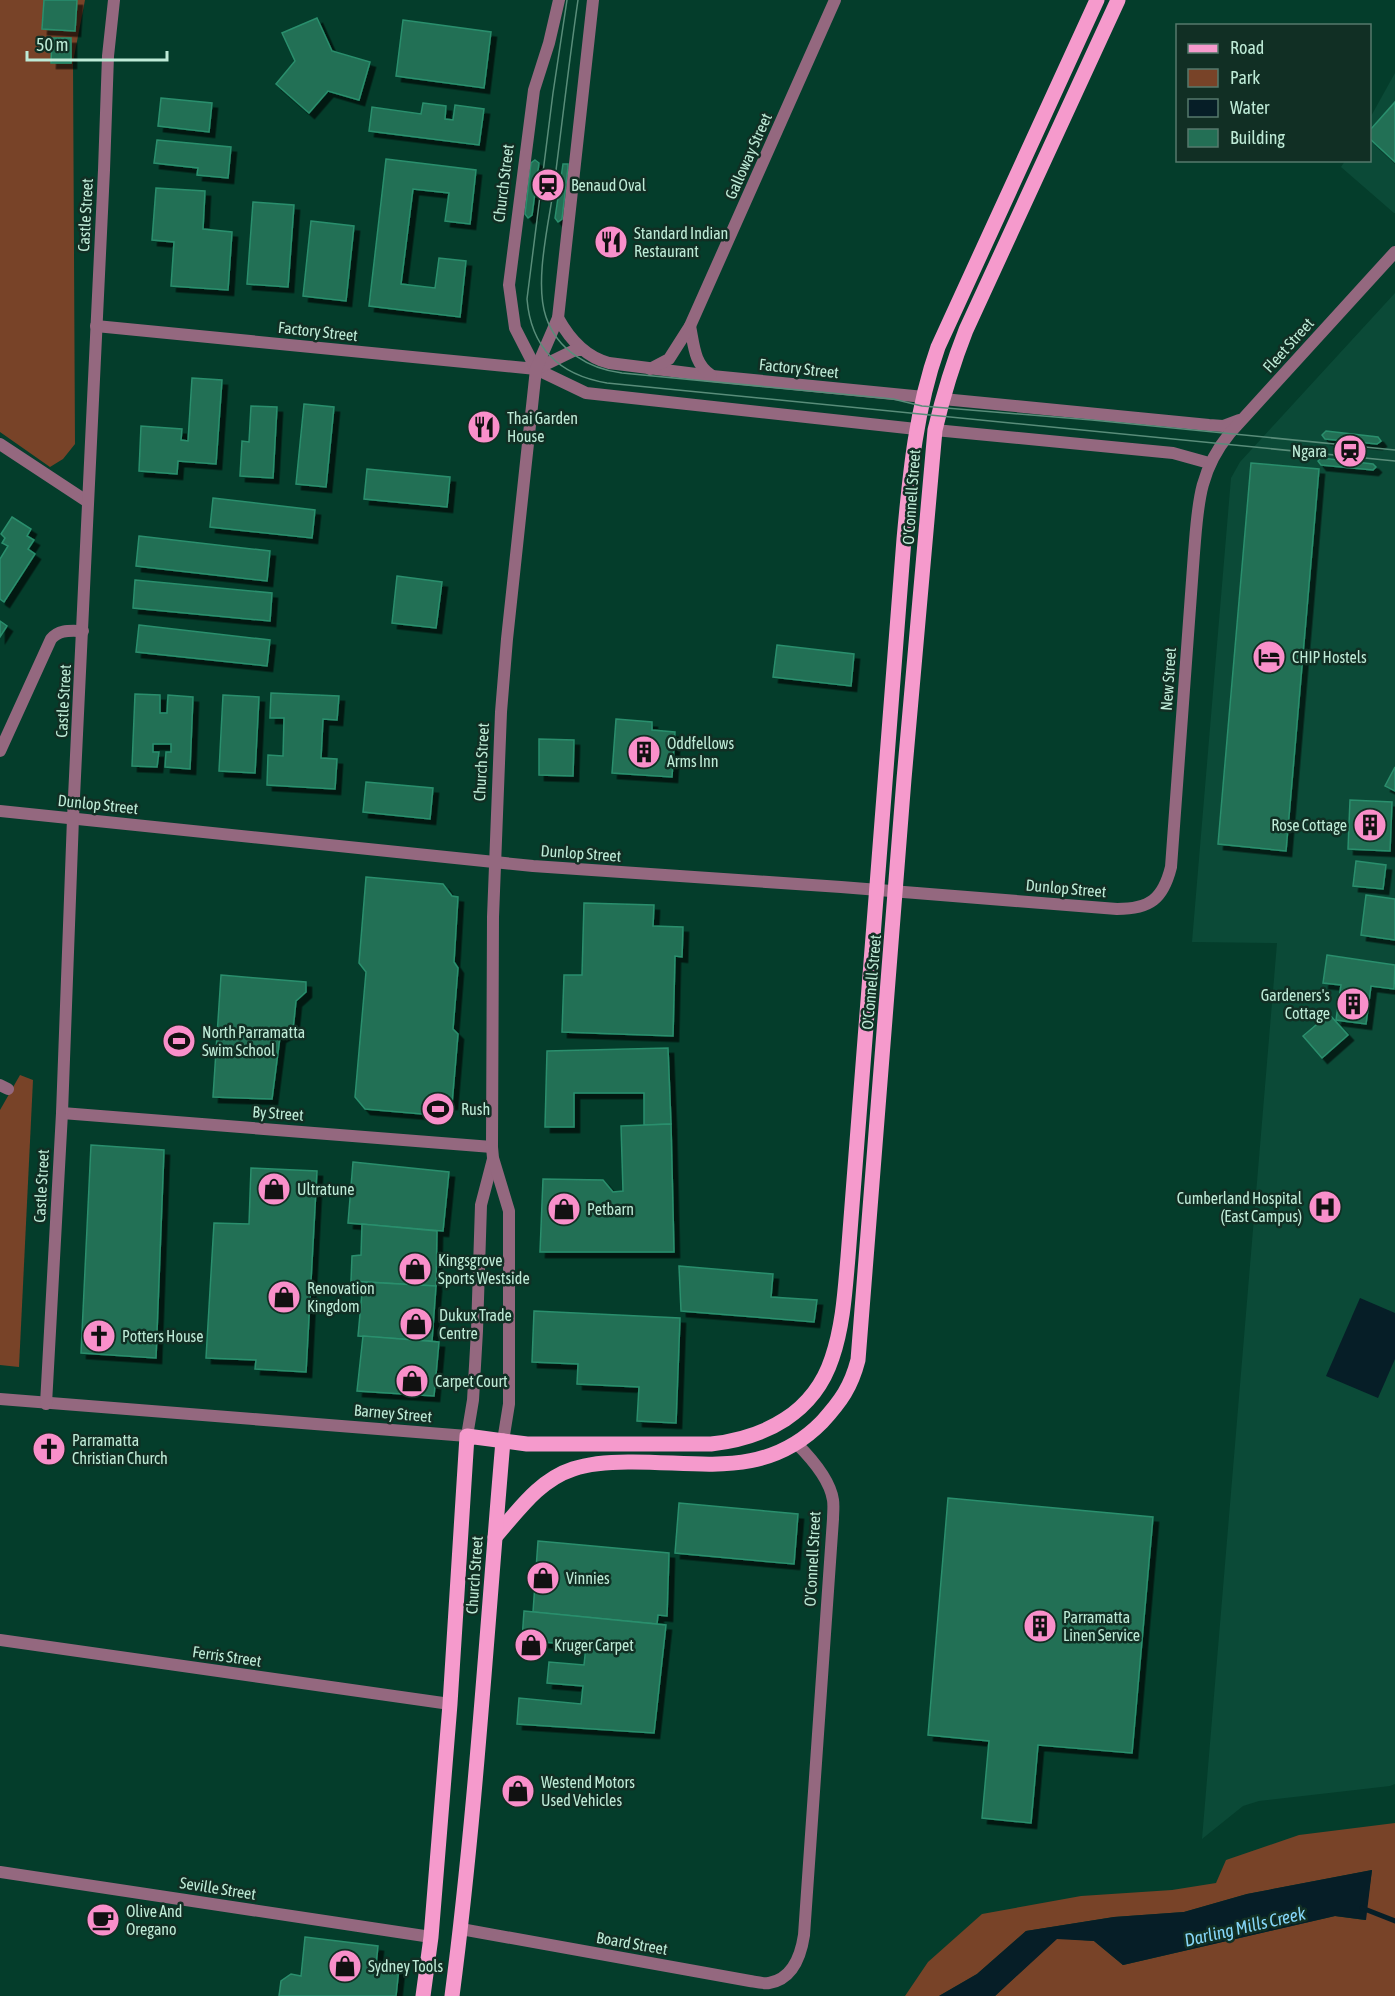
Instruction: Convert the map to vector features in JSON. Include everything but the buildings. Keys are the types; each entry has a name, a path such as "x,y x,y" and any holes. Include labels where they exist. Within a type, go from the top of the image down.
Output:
{"main road":[{"name":"O'Connell Street","path":"780,1423 793,1415 818,1387 832,1360 842,1318 904,538 916,429 928,374 938,347 1097,0"},
{"name":"O'Connell Street","path":"797,1444 812,1432 846,1394 853,1380 858,1360 935,430 966,330 1118,0"},
{"name":"Barney Street","path":"467,1436 527,1444 711,1444 758,1435 780,1423"},
{"name":"Church Street","path":"423,1996 450,1704 467,1436"},
{"name":"Church Street","path":"452,1996 461,1929 484,1697 503,1441"},
{"path":"495,1537 538,1488 571,1469 605,1462 726,1465 758,1460 797,1444"}],"street":[{"name":"Castle Street","path":"46,1404 62,1113 73,818 108,56 114,0"},
{"name":"Church Street","path":"536,369 514,328 509,285 534,90 549,43 559,0"},
{"name":"Church Street","path":"467,1436 476,1343 481,1205 492,1152 492,916 506,649 536,369 558,318 593,0"},
{"name":"Galloway Street","path":"650,369 669,359 690,326 835,0"},
{"name":"Fleet Street","path":"1209,463 1243,418 1395,252"},
{"path":"558,318 565,331 583,350"},
{"name":"Factory Street","path":"96,326 536,369 586,393 916,429"},
{"path":"690,326 697,360 701,367 712,376"},
{"path":"536,369 575,350 583,350"},
{"name":"Factory Street","path":"583,350 603,361 650,369 924,398"},
{"path":"943,399 1216,425 1230,424 1243,418"},
{"path":"935,430 1173,453 1209,463"},
{"path":"0,444 88,502"},
{"name":"New Street","path":"1158,896 1171,867 1197,521 1203,480 1209,463"},
{"path":"0,751 51,639 57,633 64,631 83,631"},
{"name":"Dunlop Street","path":"0,811 495,862 1117,909 1134,909 1148,905 1158,896"},
{"name":"By Street","path":"62,1113 492,1152"},
{"name":"Church Street","path":"492,1152 509,1211 509,1404 503,1441"},
{"name":"Barney Street","path":"0,1399 467,1436"},
{"name":"O'Connell Street","path":"793,1969 804,1935 833,1519 833,1499 827,1484 797,1444"},
{"name":"Ferris Street","path":"0,1640 450,1704"},
{"name":"Seville Street","path":"0,1872 430,1937"},
{"name":"Board Street","path":"461,1929 750,1981 770,1983 782,1978 793,1969"}],"shaded area":[{"path":"1395,73 1395,213 1341,167 1344,162 1371,162 1371,116"},
{"name":"Cumberland Hospital (East Campus)","path":"1395,293 1395,1784 1259,1801 1243,1806 1202,1839 1277,943 1192,942 1231,478 1240,462"}],"green space":[{"path":"0,0 85,0 73,62 75,444 63,459 50,467 0,432"},
{"path":"20,1075 33,1080 19,1367 0,1365 0,1110"},
{"path":"1395,1823 1395,1996 995,1996 1057,1938 1094,1941 1123,1965 1335,1916 1365,1920 1372,1870 1247,1894 1184,1912 1114,1917 1026,1931 977,1974 939,1996 905,1996 928,1962 982,1914 1081,1896 1172,1890 1216,1883 1226,1860 1299,1835"}],"water":[{"path":"1360,1298 1395,1313 1395,1359 1378,1398 1326,1376"},
{"path":"1372,1870 1366,1920 1335,1916 1123,1965 1094,1941 1057,1939 995,1996 939,1996 977,1974 1026,1931 1114,1917 1184,1912 1247,1894"}],"waterway":[{"name":"Darling Mills Creek","path":"1362,1908 1395,1921"}],"tram line":[{"path":"567,0 527,299 535,332 542,345 562,366 590,379 607,383 1395,461"},
{"path":"578,0 541,287 546,317 551,329 566,348 586,362 622,373 893,399 922,406 1092,420 1395,450"}],"place":[{"name":"Benaud Oval","path":"548,185"},
{"name":"Standard Indian Restaurant","path":"611,242"},
{"name":"Thai Garden House","path":"484,427"},
{"name":"Ngara","path":"1350,451"},
{"name":"CHIP Hostels","path":"1269,657"},
{"name":"Oddfellows Arms Inn","path":"644,752"},
{"name":"Rose Cottage","path":"1370,825"},
{"name":"Gardeners's Cottage","path":"1353,1004"},
{"name":"North Parramatta Swim School","path":"179,1041"},
{"name":"Rush","path":"438,1109"},
{"name":"Ultratune","path":"274,1189"},
{"name":"Cumberland Hospital (East Campus)","path":"1325,1207"},
{"name":"Petbarn","path":"564,1209"},
{"name":"Kingsgrove Sports Westside","path":"415,1269"},
{"name":"Renovation Kingdom","path":"284,1297"},
{"name":"Dukux Trade Centre","path":"416,1324"},
{"name":"Potters House","path":"99,1336"},
{"name":"Carpet Court","path":"412,1381"},
{"name":"Parramatta Christian Church","path":"49,1449"},
{"name":"Vinnies","path":"543,1578"},
{"name":"Parramatta Linen Service","path":"1040,1626"},
{"name":"Kruger Carpet","path":"531,1645"},
{"name":"Westend Motors Used Vehicles","path":"518,1791"},
{"name":"Olive And Oregano","path":"103,1920"},
{"name":"Sydney Tools","path":"345,1966"}]}
